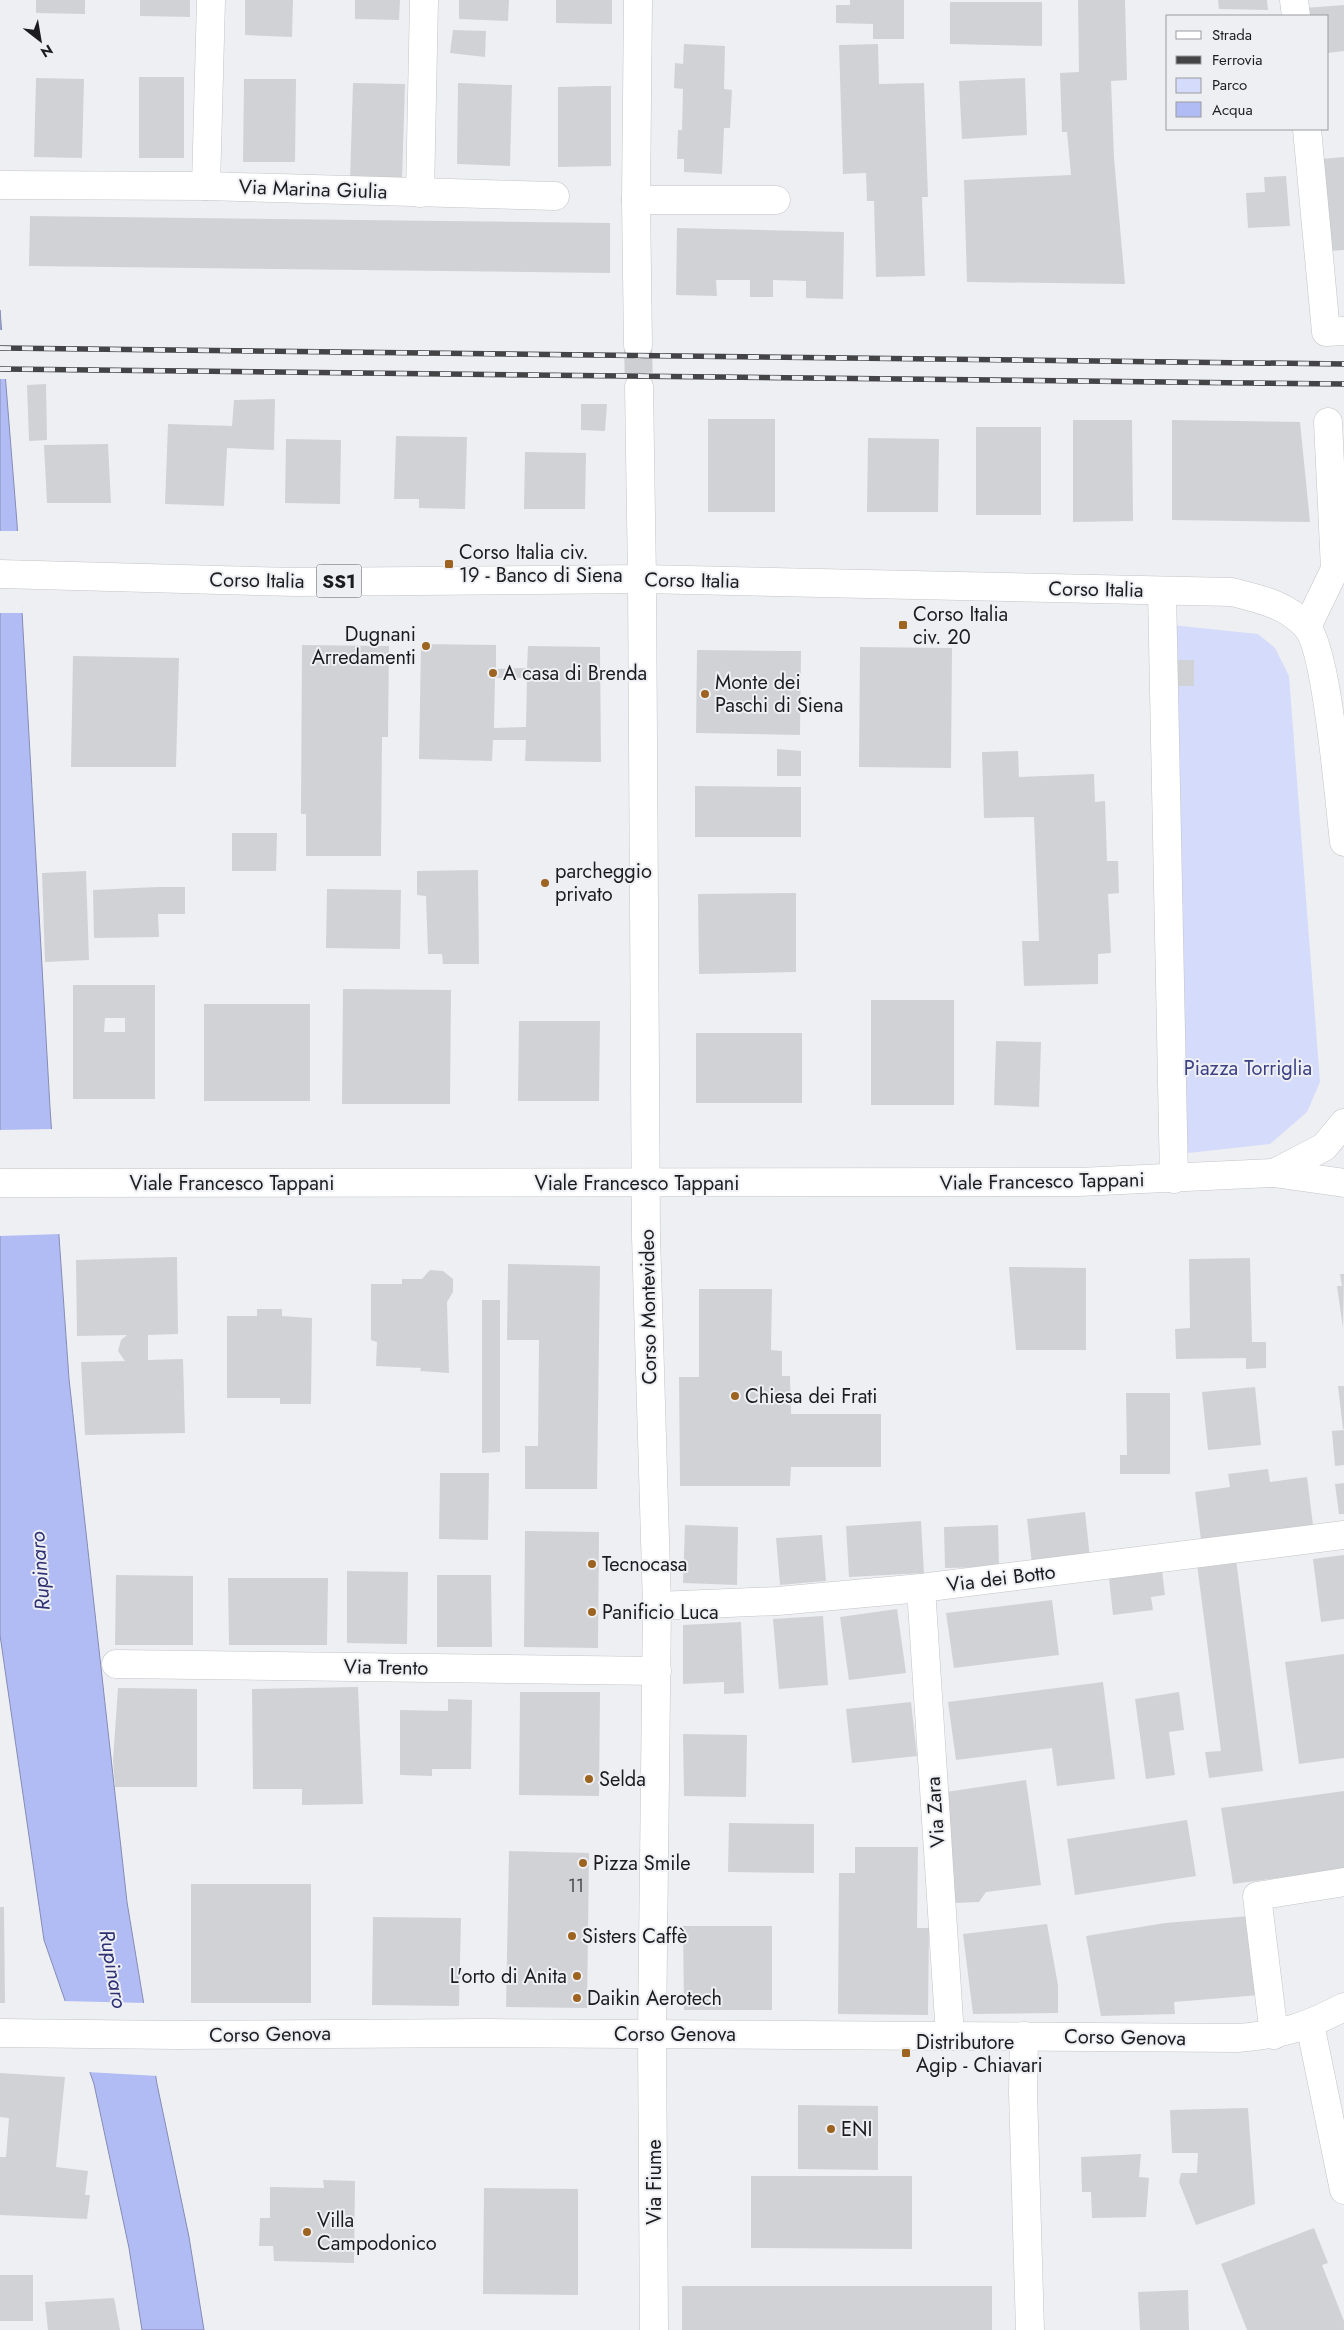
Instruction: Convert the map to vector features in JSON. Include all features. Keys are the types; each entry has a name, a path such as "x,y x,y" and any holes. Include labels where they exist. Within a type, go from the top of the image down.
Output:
{"main road":[{"path":"206,186 211,0"},
{"path":"420,193 424,0"},
{"path":"638,0 636,200 638,345"},
{"path":"1294,0 1296,15"},
{"path":"1307,130 1335,331"},
{"name":"Via Marina Giulia","path":"0,185 206,186 555,196"},
{"path":"636,200 776,200"},
{"path":"639,387 642,579"},
{"path":"1328,422 1335,569 1307,627 1321,663 1344,842"},
{"name":"Corso Italia","path":"20,574 295,582 642,579 1232,592 1275,602 1307,627"},
{"name":"Corso Montevideo","path":"642,579 645,1183 657,1606 652,2034"},
{"path":"1162,591 1174,1179"},
{"name":"Viale Francesco Tappani","path":"1274,1173 1324,1147 1344,1123"},
{"name":"Viale Francesco Tappani","path":"0,1183 172,1185 338,1182 1079,1182 1274,1173 1344,1183"},
{"name":"Via dei Botto","path":"657,1606 778,1601 921,1588 1344,1535"},
{"name":"Via Zara","path":"921,1588 950,2036"},
{"name":"Via Trento","path":"116,1664 657,1671"},
{"path":"1274,2035 1257,1896 1344,1882"},
{"name":"Corso Genova","path":"0,2033 177,2035 356,2033 652,2034 1238,2038 1274,2035 1310,2024 1344,2007"},
{"path":"1310,2024 1344,2190"},
{"name":"Via Fiume","path":"652,2034 654,2330"},
{"path":"1024,2036 1023,2092 1030,2330"}],"green space":[{"name":"Piazza Torriglia","path":"1171,625 1258,634 1275,648 1289,676 1320,1082 1307,1112 1270,1144 1179,1154"}],"water":[{"name":"Rupinaro","path":"0,310 17,523 50,1108 69,1379 127,1902 157,2084 189,2237 204,2330 142,2330 129,2248 94,2084 44,1940 0,1635"}],"pier":[{"path":"0,330 4,330 8,379 0,379"},
{"path":"0,531 20,531 23,613 0,613"},
{"path":"54,1129 61,1234 0,1236 0,1130"},
{"path":"62,2001 146,2003 158,2076 87,2072"}],"building":[{"path":"36,0 85,0 85,14 36,13"},
{"path":"140,0 190,0 190,17 140,16"},
{"path":"245,0 293,0 292,37 245,35"},
{"path":"355,0 400,0 399,20 355,19"},
{"path":"459,0 509,0 508,21 459,19"},
{"path":"556,0 612,0 612,24 556,23"},
{"path":"850,0 904,0 904,39 873,39 873,24 836,23 836,5 850,5"},
{"path":"1078,0 1125,0 1127,80 1111,81 1114,158 1125,284 967,282 964,180 1071,175 1067,132 1062,132 1060,73 1079,72"},
{"path":"1218,0 1267,0 1268,10 1219,9"},
{"path":"950,2 1042,2 1042,46 950,44"},
{"path":"1344,5 1344,51 1329,53 1329,15 1306,15 1305,8"},
{"path":"453,30 486,31 485,57 450,53"},
{"path":"684,44 725,46 724,89 732,90 730,128 724,128 722,174 684,172 684,159 677,159 678,130 682,130 683,89 674,88 675,63 683,64"},
{"path":"878,44 879,84 924,83 928,197 922,197 925,276 876,277 874,201 867,201 866,173 843,174 839,45"},
{"path":"139,77 184,77 184,158 139,158"},
{"path":"36,78 84,79 82,158 34,157"},
{"path":"1025,78 1027,135 962,139 959,81"},
{"path":"244,79 296,79 295,162 243,162"},
{"path":"353,83 405,84 402,181 350,180"},
{"path":"458,83 512,85 510,166 457,164"},
{"path":"611,86 611,166 558,167 558,87"},
{"path":"1344,157 1344,250 1330,251 1321,159"},
{"path":"1286,176 1290,226 1248,228 1246,193 1265,192 1264,177"},
{"path":"30,216 610,223 610,273 29,266"},
{"path":"677,228 844,232 843,299 806,298 806,281 773,280 773,297 750,297 750,280 716,280 717,296 676,295"},
{"path":"46,384 47,440 29,441 27,385"},
{"path":"275,399 274,450 227,448 224,506 165,504 168,424 232,426 234,400"},
{"path":"581,404 607,404 605,431 581,430"},
{"path":"708,419 775,419 775,512 708,512"},
{"path":"1073,420 1132,420 1133,521 1073,522"},
{"path":"1172,420 1300,422 1310,522 1172,520"},
{"path":"976,427 1041,427 1041,515 976,515"},
{"path":"396,436 467,437 465,509 419,508 419,499 394,499"},
{"path":"868,438 939,439 938,512 867,512"},
{"path":"286,439 341,440 340,504 285,503"},
{"path":"108,444 111,503 47,503 44,445"},
{"path":"525,452 586,453 585,509 524,509"},
{"path":"421,644 496,645 496,669 527,668 528,646 600,647 601,762 525,761 526,740 493,740 492,761 419,759","holes":["495,678 527,678 526,727 494,728"]},
{"path":"302,645 389,646 388,737 382,737 381,856 306,856 306,814 301,814"},
{"path":"860,647 952,648 951,768 859,767"},
{"path":"697,650 801,651 800,735 696,733"},
{"path":"73,656 179,658 176,767 71,767"},
{"path":"1176,660 1194,660 1194,686 1176,686"},
{"path":"777,749 801,751 801,776 777,776"},
{"path":"1018,751 1019,777 1094,774 1095,802 1105,801 1107,861 1118,861 1119,893 1108,894 1111,953 1098,954 1098,984 1024,986 1022,941 1039,941 1034,817 984,818 982,752"},
{"path":"695,786 801,787 801,837 695,837"},
{"path":"232,833 277,833 276,871 232,871"},
{"path":"478,870 479,964 443,964 442,954 428,954 426,896 417,895 417,871"},
{"path":"86,871 89,960 45,962 42,873"},
{"path":"185,887 185,914 158,914 159,937 94,938 93,890"},
{"path":"327,889 401,890 400,949 326,948"},
{"path":"796,893 796,972 699,974 698,894"},
{"path":"73,985 155,985 155,1099 73,1099","holes":["105,1018 125,1018 125,1032 104,1032"]},
{"path":"343,989 451,990 450,1104 342,1104"},
{"path":"871,1000 954,1000 954,1105 871,1105"},
{"path":"204,1004 310,1004 310,1101 204,1101"},
{"path":"519,1021 600,1021 599,1101 518,1101"},
{"path":"696,1033 802,1033 802,1103 696,1103"},
{"path":"996,1041 1041,1042 1039,1107 994,1105"},
{"path":"177,1257 178,1334 148,1335 148,1360 183,1359 185,1433 85,1435 81,1362 125,1361 118,1351 121,1340 127,1335 77,1336 76,1260"},
{"path":"1250,1258 1252,1342 1266,1342 1266,1368 1246,1369 1246,1358 1176,1359 1175,1329 1190,1328 1189,1259"},
{"path":"508,1264 600,1266 597,1489 525,1489 525,1446 538,1446 539,1340 507,1340"},
{"path":"1009,1267 1086,1268 1086,1350 1016,1350"},
{"path":"430,1270 443,1271 453,1279 453,1292 447,1302 449,1373 420,1371 421,1368 376,1366 377,1342 371,1340 371,1284 402,1284 402,1279 422,1279"},
{"path":"1340,1274 1344,1274 1343,1328 1337,1286 1342,1286"},
{"name":"Chiesa dei Frati","path":"699,1289 772,1289 771,1350 782,1351 782,1376 790,1376 791,1414 881,1414 881,1467 791,1467 790,1486 680,1486 679,1377 699,1377"},
{"path":"482,1300 500,1300 500,1452 482,1453"},
{"path":"257,1309 282,1309 282,1316 312,1318 311,1404 280,1404 280,1398 227,1398 227,1316 257,1316"},
{"path":"1338,1386 1344,1386 1344,1429 1343,1429"},
{"path":"1255,1387 1261,1445 1208,1450 1202,1392"},
{"path":"1126,1393 1170,1393 1170,1474 1120,1474 1120,1455 1127,1455"},
{"path":"1344,1430 1344,1465 1335,1466 1332,1431"},
{"path":"1268,1469 1270,1482 1307,1477 1313,1525 1201,1540 1195,1492 1230,1487 1228,1474"},
{"path":"440,1473 489,1473 488,1540 439,1539"},
{"path":"1344,1483 1344,1514 1339,1514 1335,1484"},
{"path":"1085,1512 1090,1558 1032,1564 1027,1519"},
{"path":"921,1521 924,1573 849,1577 846,1526"},
{"path":"685,1525 738,1527 737,1585 683,1583"},
{"path":"998,1525 999,1567 945,1568 944,1527"},
{"path":"525,1531 599,1532 598,1648 524,1647"},
{"path":"822,1535 826,1581 780,1585 776,1538"},
{"path":"1344,1555 1344,1619 1321,1622 1313,1559"},
{"path":"1236,1559 1263,1771 1209,1778 1205,1752 1221,1751 1197,1564"},
{"path":"347,1571 408,1572 407,1644 347,1643"},
{"path":"1162,1571 1165,1595 1151,1597 1153,1610 1113,1615 1109,1578"},
{"path":"116,1575 193,1576 193,1645 115,1645"},
{"path":"437,1575 491,1575 492,1647 437,1647"},
{"path":"228,1578 328,1578 327,1645 229,1645"},
{"path":"1052,1600 1059,1655 954,1668 946,1613"},
{"path":"897,1609 906,1673 849,1680 840,1617"},
{"path":"823,1616 828,1685 779,1689 773,1619"},
{"path":"741,1622 744,1693 724,1694 724,1682 683,1684 683,1625"},
{"path":"1344,1654 1344,1758 1299,1764 1285,1662"},
{"path":"1103,1682 1115,1779 1057,1786 1052,1748 956,1760 948,1702"},
{"path":"358,1687 363,1804 302,1805 302,1789 253,1789 252,1689"},
{"path":"118,1688 197,1689 197,1787 115,1787 113,1760"},
{"path":"520,1692 600,1692 599,1796 519,1795"},
{"path":"1179,1692 1184,1730 1169,1732 1175,1775 1146,1779 1135,1699"},
{"path":"448,1699 472,1700 471,1769 432,1769 432,1776 400,1775 400,1710 448,1711"},
{"path":"911,1702 917,1756 852,1763 846,1709"},
{"path":"683,1734 747,1735 746,1797 684,1796"},
{"path":"1026,1780 1041,1885 986,1892 979,1902 955,1903 946,1792"},
{"path":"1344,1791 1344,1869 1233,1884 1221,1808"},
{"path":"1187,1820 1196,1876 1075,1895 1067,1839"},
{"path":"729,1823 814,1824 814,1873 728,1872"},
{"path":"855,1847 918,1847 917,1928 929,1928 928,2015 838,2014 839,1873 855,1873"},
{"path":"509,1851 589,1853 587,2008 506,2007"},
{"path":"191,1884 311,1884 311,2003 191,2003"},
{"path":"0,1907 4,1907 5,2003 0,2003"},
{"path":"1250,1916 1259,1995 1174,2002 1175,2014 1101,2016 1086,1936 1165,1923"},
{"path":"373,1917 461,1918 459,2006 372,2005"},
{"path":"1047,1924 1058,1985 1058,2013 973,2014 963,1934"},
{"path":"683,1926 772,1926 772,2010 684,2010"},
{"path":"0,2073 65,2077 56,2167 88,2171 85,2195 90,2195 87,2219 0,2215 0,2157 6,2157 9,2118 0,2117"},
{"path":"798,2105 878,2106 878,2170 798,2169"},
{"path":"1248,2108 1255,2204 1196,2225 1179,2182 1181,2173 1197,2173 1198,2153 1172,2153 1170,2110"},
{"path":"1141,2154 1139,2177 1149,2178 1146,2217 1092,2218 1091,2192 1082,2192 1081,2157"},
{"path":"751,2176 912,2176 912,2249 751,2248"},
{"name":"Villa Campodonico","path":"323,2180 355,2181 354,2263 274,2261 273,2246 259,2246 260,2218 270,2218 270,2187 324,2188"},
{"path":"484,2188 578,2189 578,2295 483,2294"},
{"path":"1314,2228 1328,2263 1322,2265 1344,2321 1344,2330 1247,2330 1221,2264"},
{"path":"0,2275 33,2275 33,2321 0,2321"},
{"path":"682,2286 992,2286 992,2330 682,2330"},
{"path":"1188,2290 1189,2330 1140,2330 1138,2292"},
{"path":"114,2298 120,2330 48,2330 45,2302"}],"tunnel":[{"path":"638,345 639,387"}],"railway":[{"path":"0,348 1344,364"},
{"path":"0,369 1344,384"}],"place":[{"name":"Corso Italia civ. 19 - Banco di Siena","path":"449,564"},
{"name":"Corso Italia civ. 20","path":"903,625"},
{"name":"Dugnani Arredamenti","path":"426,646"},
{"name":"A casa di Brenda","path":"493,673"},
{"name":"Monte dei Paschi di Siena","path":"705,694"},
{"name":"parcheggio privato","path":"545,883"},
{"name":"Chiesa dei Frati","path":"735,1396"},
{"name":"Tecnocasa","path":"592,1564"},
{"name":"Panificio Luca","path":"592,1612"},
{"name":"Selda","path":"589,1779"},
{"name":"Pizza Smile","path":"583,1863"},
{"name":"Sisters Caffè","path":"572,1936"},
{"name":"L'orto di Anita","path":"577,1976"},
{"name":"Daikin Aerotech","path":"577,1998"},
{"name":"Distributore Agip - Chiavari","path":"906,2053"},
{"name":"ENI","path":"831,2129"},
{"name":"Villa Campodonico","path":"307,2232"}]}
